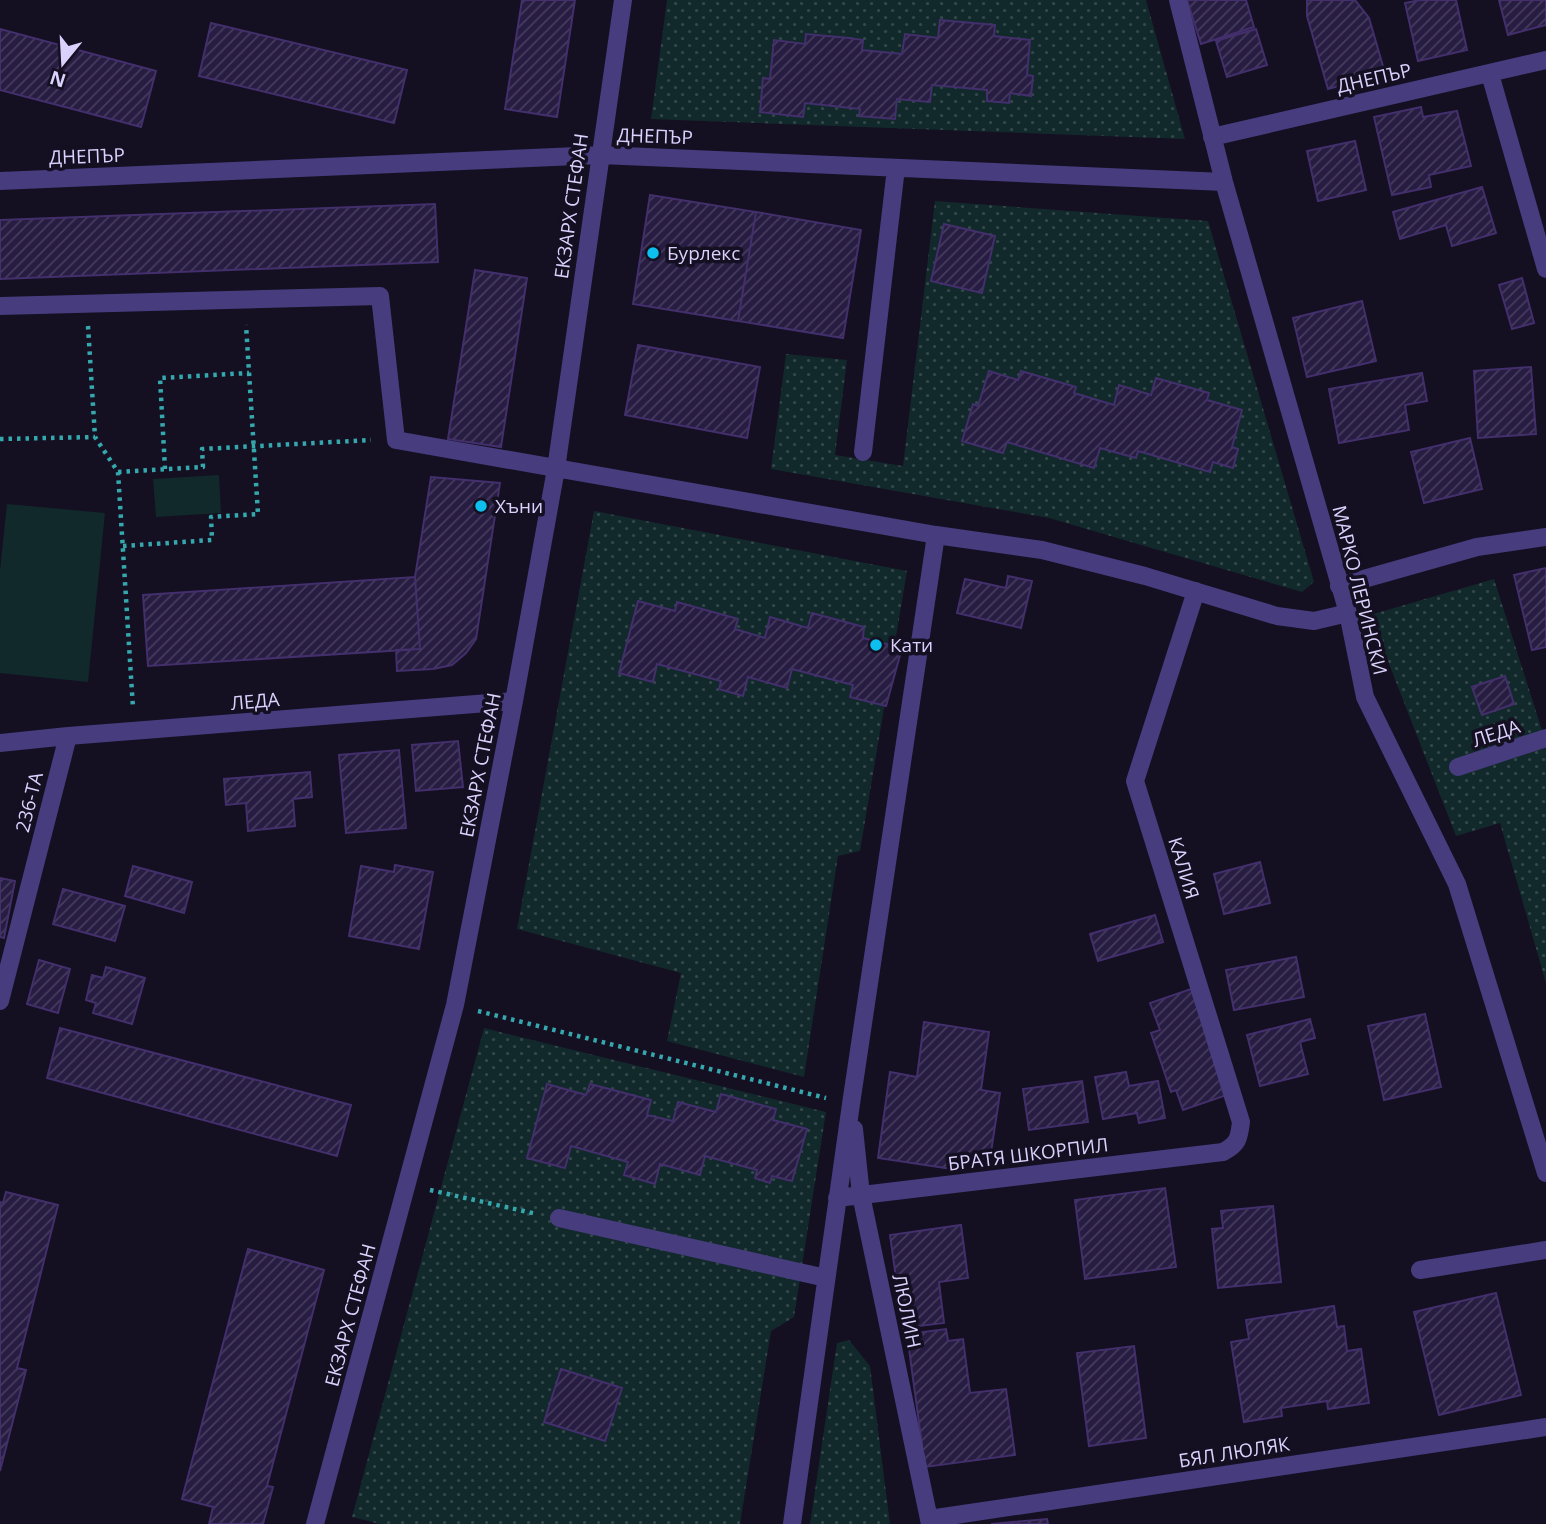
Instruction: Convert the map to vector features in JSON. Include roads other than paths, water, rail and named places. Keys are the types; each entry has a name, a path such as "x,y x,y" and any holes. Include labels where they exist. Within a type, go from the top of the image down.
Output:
{"street":[{"name":"ЕКЗАРХ СТЕФАН","path":"315,1524 455,1005 556,469 623,0"},
{"name":"МАРКО ЛЕРИНСКИ","path":"1178,0 1224,182 1348,613 1365,697 1457,884 1546,1173"},
{"name":"ДНЕПЪР","path":"1212,137 1546,60"},
{"path":"1490,74 1546,269"},
{"name":"ДНЕПЪР","path":"0,181 600,155 1224,182"},
{"path":"863,452 896,168"},
{"path":"0,306 380,296 396,440 1042,550 1277,615 1314,621 1348,613"},
{"path":"792,1524 936,534"},
{"path":"1339,586 1477,547 1546,537"},
{"name":"КАЛИЯ","path":"1196,592 1135,781 1241,1122 1234,1146 1223,1152"},
{"name":"ЛЕДА","path":"0,743 514,701"},
{"name":"236-ТА","path":"0,1000 68,736"},
{"name":"ЛЕДА","path":"1458,767 1546,738"},
{"name":"ЛЮЛИН","path":"851,1104 862,1195 929,1522"},
{"name":"БРАТЯ ШКОРПИЛ","path":"838,1198 1223,1152"},
{"path":"559,1218 826,1278"},
{"path":"1420,1270 1546,1250"},
{"name":"БЯЛ ЛЮЛЯК","path":"929,1522 1546,1427"}],"place":[{"name":"Бурлекс","path":"653,253"},
{"name":"Хъни","path":"481,506"},
{"name":"Кати","path":"876,645"}]}
